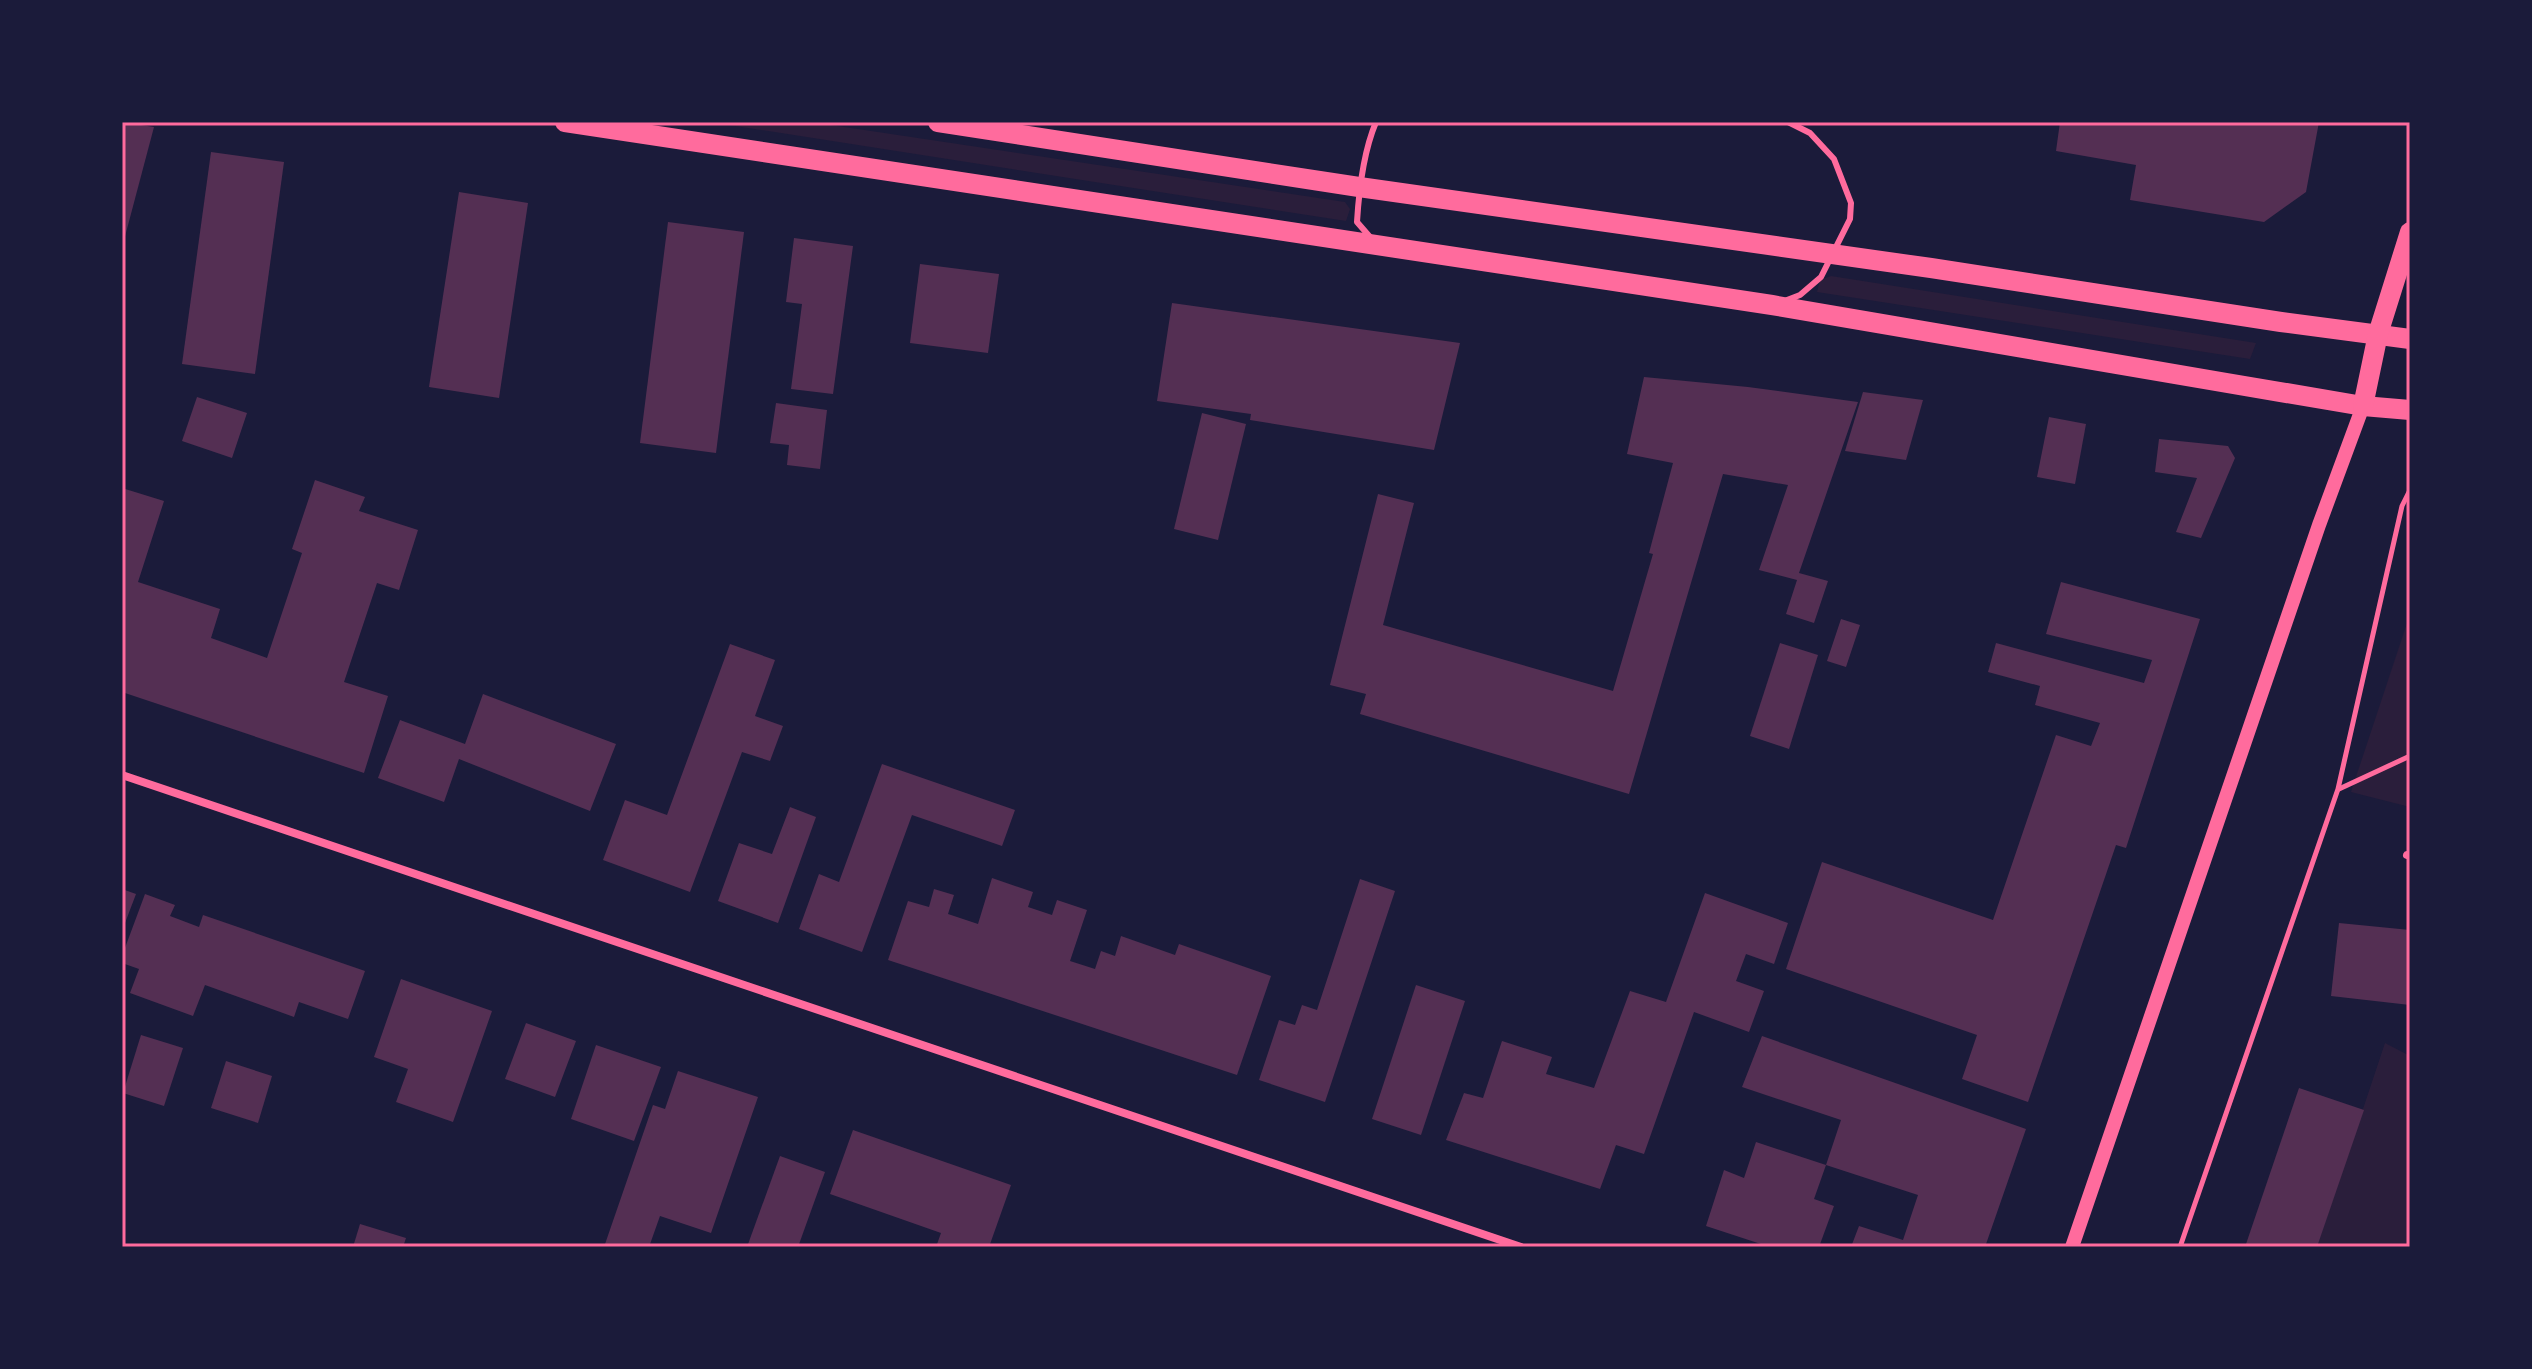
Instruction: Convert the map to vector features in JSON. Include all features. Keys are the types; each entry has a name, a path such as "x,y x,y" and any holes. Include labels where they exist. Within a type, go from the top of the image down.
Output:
{"main road":[{"path":"565,122 1772,305 2363,406 2410,410"},
{"path":"938,122 1359,187 2410,339"},
{"path":"2363,406 2378,334 2410,232"}],"street":[{"path":"2072,1247 2319,525 2363,406"},
{"path":"122,775 1521,1247"}],"lane":[{"path":"1376,122 1359,187 1357,222 1378,246"},
{"path":"1772,305 1800,295 1821,277 1850,219 1851,203 1834,159 1810,133 1788,122"}],"path":[{"path":"2180,1247 2338,789 2402,506 2410,490"},
{"path":"2402,506 2410,514"},
{"path":"2338,789 2410,756"}],"shaded area":[{"path":"710,122 811,122 1345,202 1350,209 1346,221"},
{"path":"1831,276 2256,343 2250,359 1817,292 1820,280"},
{"path":"2410,614 2410,807 2351,792"},
{"path":"2385,1043 2410,1056 2410,1247 2317,1247"}],"building":[{"path":"122,122 154,127 123,244 122,244"},
{"path":"2060,122 2319,122 2306,192 2264,222 2130,200 2136,165 2056,151"},
{"path":"211,152 284,162 255,374 182,364"},
{"path":"459,192 528,203 499,398 429,387"},
{"path":"668,222 744,232 716,453 640,443"},
{"path":"794,238 853,246 833,394 791,389 802,304 786,302"},
{"path":"920,264 999,274 988,353 910,343"},
{"path":"1172,303 1460,343 1434,450 1250,420 1251,414 1157,401"},
{"path":"1644,377 1858,402 1799,573 1828,581 1814,623 1786,614 1797,580 1759,570 1788,485 1723,474 1629,794 1360,714 1366,694 1330,685 1378,494 1414,503 1383,625 1613,691 1653,554 1649,553 1673,463 1627,454"},
{"path":"1863,392 1923,400 1906,460 1845,451"},
{"path":"197,397 247,413 232,458 182,441"},
{"path":"776,403 827,410 820,469 787,465 789,445 770,443"},
{"path":"1202,413 1246,424 1218,540 1174,529"},
{"path":"2049,417 2086,424 2075,484 2037,477"},
{"path":"2159,439 2228,446 2235,458 2201,538 2176,532 2197,478 2155,472"},
{"path":"315,480 365,497 359,511 418,530 399,590 377,583 344,682 388,696 364,773 122,692 122,488 164,501 138,582 220,609 211,638 267,658 302,553 292,549"},
{"path":"2061,582 2200,619 2126,848 2116,845 2028,1102 1962,1079 1977,1035 1786,969 1822,862 1993,920 2056,735 2091,746 2100,723 2035,705 2040,686 1988,672 1996,643 2144,683 2152,660 2046,634"},
{"path":"1841,619 1860,625 1846,667 1827,661"},
{"path":"1780,643 1818,655 1789,749 1750,736"},
{"path":"730,644 775,660 755,716 783,726 770,761 742,752 690,892 603,860 625,800 667,815"},
{"path":"483,694 616,744 590,811 459,759 444,802 378,778 400,720 465,744"},
{"path":"882,764 1015,810 1002,846 912,815 862,952 799,929 819,874 839,882"},
{"path":"790,807 816,817 778,923 718,901 739,843 772,854"},
{"path":"992,878 1033,892 1028,907 1052,915 1057,900 1087,910 1070,961 1095,969 1101,951 1115,956 1121,936 1175,955 1179,944 1271,976 1237,1075 888,960 908,901 929,907 934,889 954,895 948,914 978,924"},
{"path":"1360,879 1395,891 1325,1102 1259,1080 1279,1020 1295,1025 1302,1005 1317,1010"},
{"path":"122,889 136,894 122,931"},
{"path":"1705,893 1788,923 1774,964 1746,954 1736,981 1764,991 1749,1032 1694,1012 1644,1154 1616,1145 1600,1189 1446,1140 1464,1093 1483,1098 1502,1041 1552,1057 1546,1074 1594,1088 1630,991 1666,1002"},
{"path":"145,894 175,905 170,916 199,927 203,915 365,971 348,1019 299,1002 294,1017 205,985 193,1016 130,993 139,969 122,963 122,956"},
{"path":"2339,923 2410,930 2410,1005 2331,996"},
{"path":"401,979 492,1011 453,1122 396,1102 408,1069 374,1057"},
{"path":"1416,985 1465,1001 1421,1135 1372,1119"},
{"path":"526,1023 576,1041 555,1097 505,1079"},
{"path":"141,1035 183,1048 164,1106 123,1093"},
{"path":"1762,1036 2026,1129 1985,1247 1851,1247 1859,1226 1903,1240 1918,1195 1826,1165 1841,1120 1742,1087"},
{"path":"596,1045 661,1067 634,1141 571,1119"},
{"path":"226,1061 272,1076 258,1123 211,1108"},
{"path":"678,1071 758,1097 711,1233 660,1216 649,1247 604,1247 653,1105 665,1109"},
{"path":"2299,1088 2364,1110 2317,1247 2245,1247"},
{"path":"853,1130 1011,1185 989,1247 936,1247 941,1233 830,1194"},
{"path":"1756,1142 1826,1165 1814,1199 1834,1206 1819,1247 1770,1247 1706,1226 1724,1170 1744,1178"},
{"path":"780,1156 825,1172 798,1247 747,1247"},
{"path":"360,1224 406,1238 403,1247 353,1247"}]}
